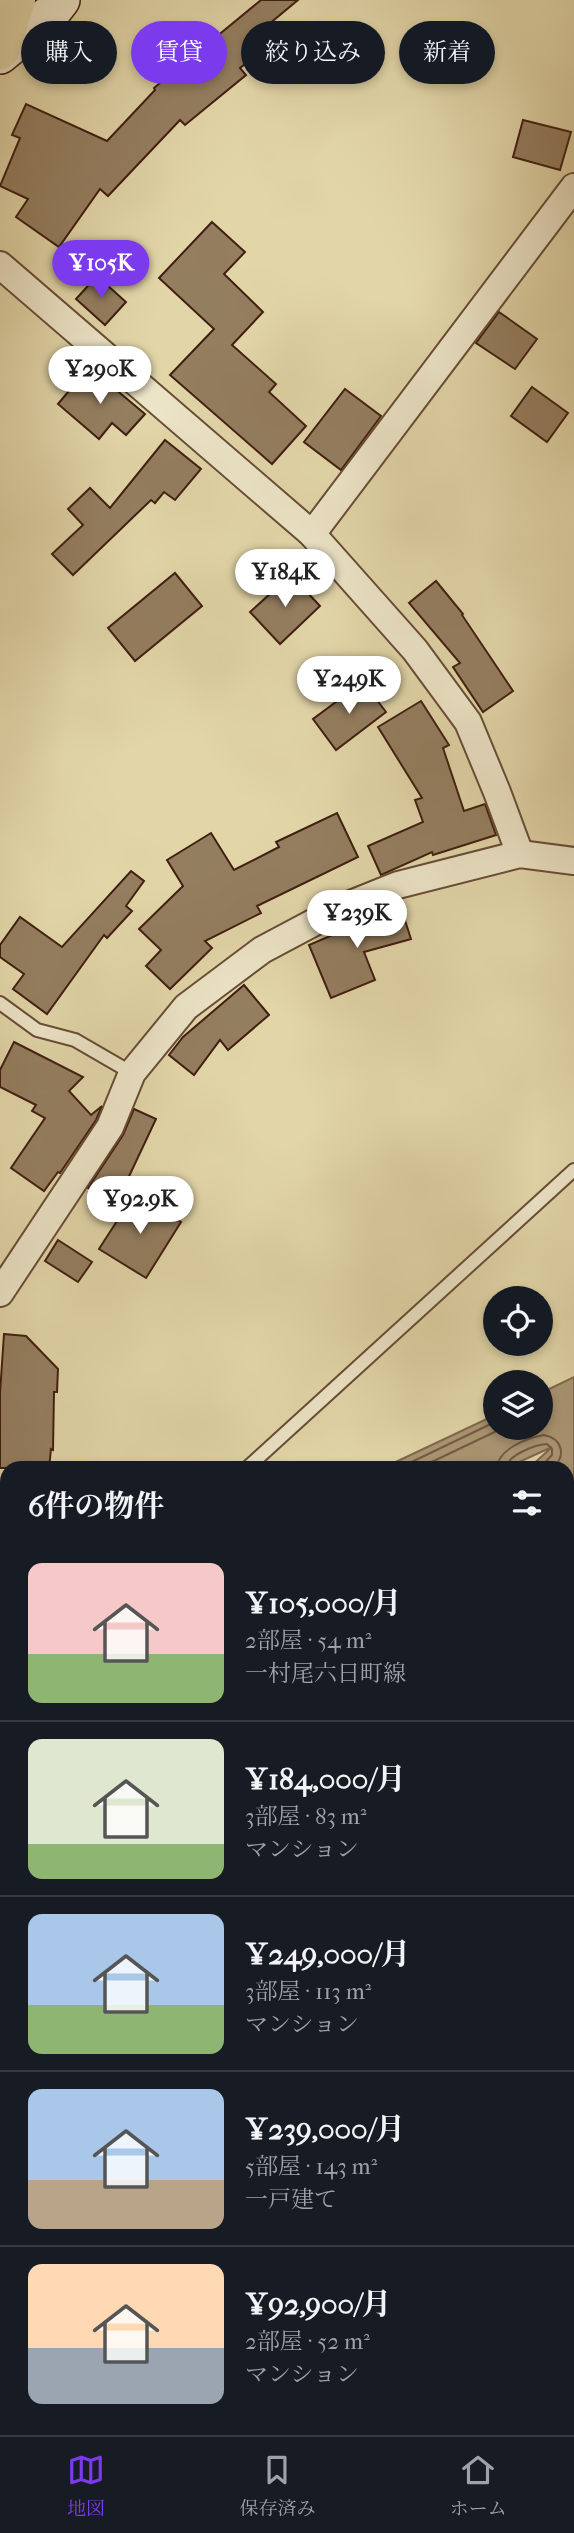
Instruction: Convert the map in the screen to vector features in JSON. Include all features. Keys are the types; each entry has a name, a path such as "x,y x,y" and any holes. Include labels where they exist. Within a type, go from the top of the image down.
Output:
{"highway":[{"path":"0,52 16,0"}],"main road":[{"path":"0,52 51,13 61,0"}],"street":[{"path":"312,534 574,187"},
{"path":"0,265 312,534 415,650 468,722 520,854"},
{"path":"0,1293 110,1126 132,1073 186,1007 262,950 341,908 398,885 520,854 574,861"}],"lane":[{"path":"0,1003 37,1030 75,1040 132,1073"},
{"path":"255,1461 574,1170"}],"water":[{"path":"574,1377 574,1461 537,1461 552,1447 521,1461 398,1461 483,1421 483,1440 553,1440 553,1387"}],"building":[{"path":"261,0 298,0 273,21 241,21 241,79 185,125 180,120 108,196 100,189 59,247 16,217 28,199 0,186 20,138 12,135 26,104 107,141 159,84 227,84 227,28"},
{"path":"523,120 571,132 560,170 513,157"},
{"path":"212,222 245,252 224,274 263,312 232,345 276,384 269,392 306,426 272,464 170,375 214,329 159,278"},
{"path":"97,276 126,302 105,325 76,299"},
{"path":"499,312 537,339 515,369 476,343"},
{"path":"89,367 145,414 126,435 112,423 99,439 58,404"},
{"path":"532,387 568,413 547,442 511,416"},
{"path":"345,389 381,416 341,470 304,442"},
{"path":"165,440 201,469 175,500 164,492 155,503 151,500 73,575 52,554 83,525 68,509 90,488 110,508"},
{"path":"175,573 202,606 135,661 108,628"},
{"path":"291,575 320,606 280,644 250,612"},
{"path":"436,581 463,614 513,691 483,712 453,667 460,663 409,603"},
{"path":"363,682 386,712 336,750 313,719"},
{"path":"421,701 449,745 443,748 464,811 485,804 496,835 433,855 432,852 381,875 368,846 423,822 415,800 422,798 378,727"},
{"path":"337,813 358,857 257,906 261,913 205,941 212,948 170,989 146,966 161,950 139,929 183,886 167,860 211,833 234,870 279,847 276,842"},
{"path":"131,871 144,881 126,906 132,911 107,938 104,935 47,1014 13,989 24,974 0,957 0,945 20,917 62,947"},
{"path":"400,905 411,939 364,952 375,980 331,998 309,945 377,916 376,913"},
{"path":"244,985 269,1015 228,1050 220,1040 194,1075 169,1055 183,1037"},
{"path":"14,1042 83,1077 69,1091 91,1115 102,1106 96,1120 60,1173 58,1172 44,1191 11,1168 45,1118 32,1111 36,1105 0,1087 0,1070"},
{"path":"134,1109 156,1119 116,1204 88,1188 123,1135"},
{"path":"135,1193 181,1222 146,1278 99,1249"},
{"path":"58,1240 92,1262 78,1282 45,1261"},
{"path":"4,1334 26,1336 58,1369 57,1392 54,1392 53,1450 51,1449 50,1461 0,1461 0,1393"}]}
